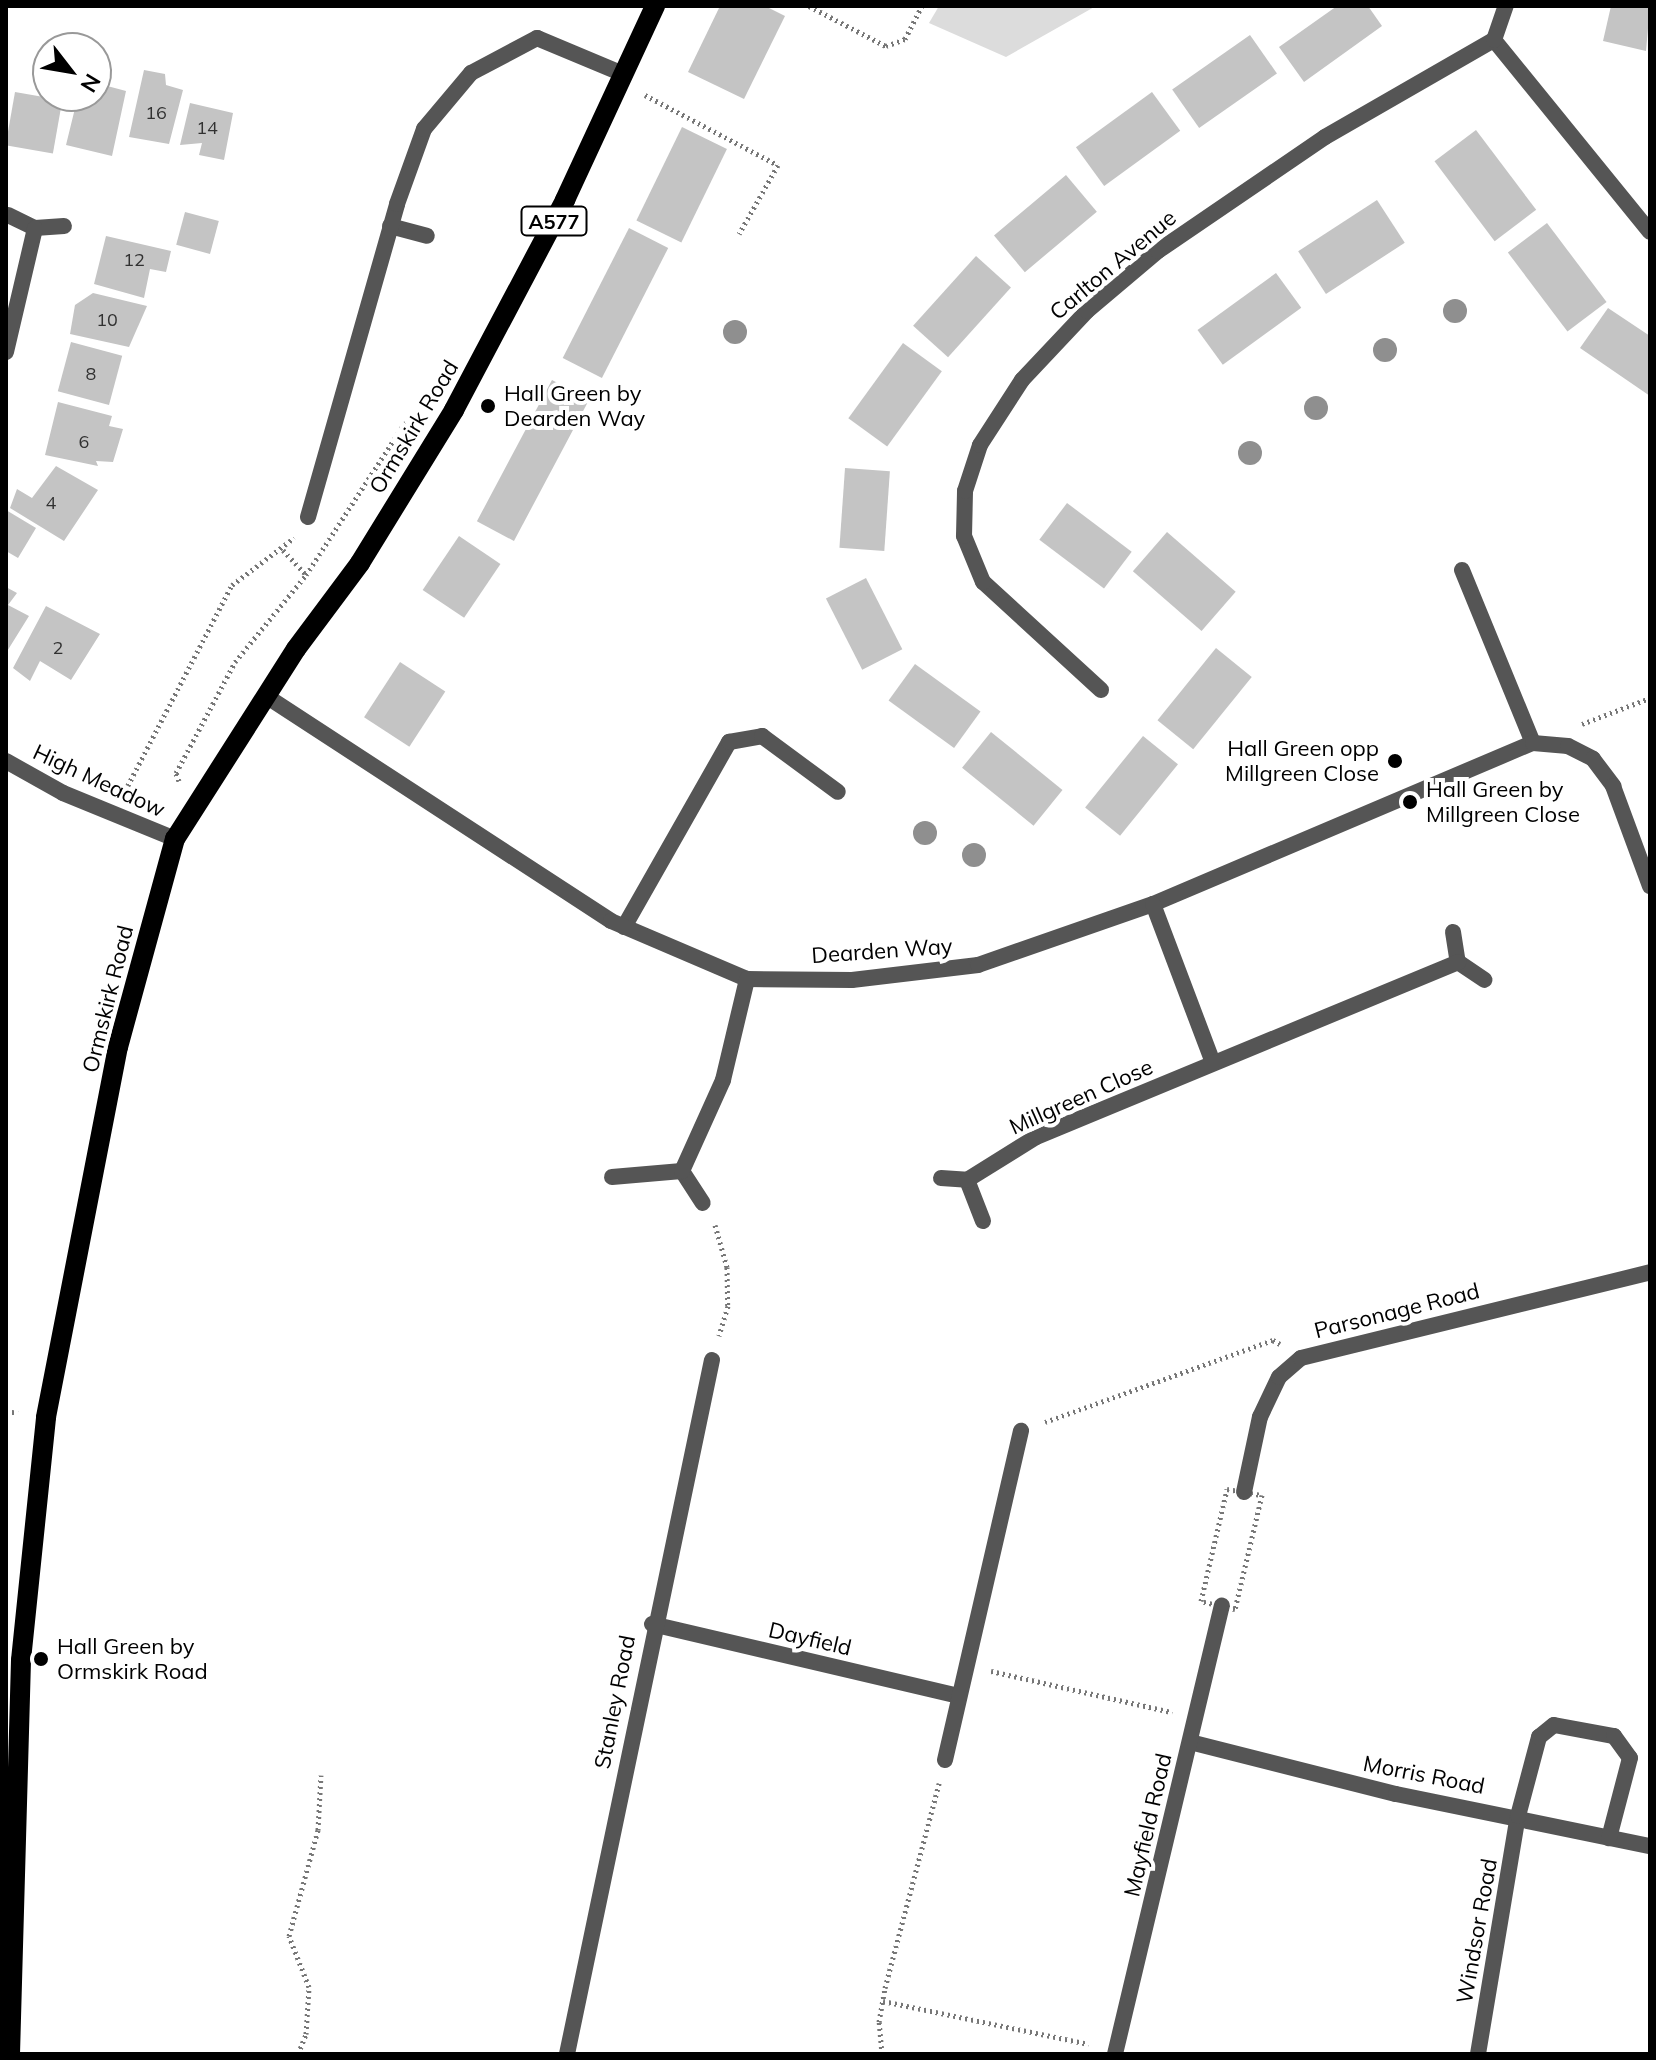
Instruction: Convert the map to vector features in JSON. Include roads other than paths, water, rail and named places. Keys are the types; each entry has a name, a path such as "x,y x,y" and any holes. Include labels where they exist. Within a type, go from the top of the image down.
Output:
{"main road":[{"name":"Ormskirk Road","path":"10,2054 21,1660 46,1417 118,1047 175,839 454,410 552,227 655,6"}],"street":[{"path":"1506,6 1494,40 1650,232"},
{"path":"308,517 390,226 424,129 471,73 537,38 621,78"},
{"name":"Carlton Avenue","path":"1101,690 983,582 964,536 965,491 980,445 1022,380 1087,311 1158,251 1325,137 1494,40"},
{"path":"8,215 35,228 64,226"},
{"path":"390,226 427,236"},
{"path":"6,352 35,228"},
{"path":"1462,570 1533,743 1568,746 1593,759 1613,786 1650,886"},
{"name":"Dearden Way","path":"269,698 624,927 747,979 852,980 978,965 1153,904 1533,743"},
{"path":"624,927 729,742 762,736 838,792"},
{"name":"High Meadow","path":"6,761 110,814 175,839"},
{"path":"1153,904 1213,1063"},
{"path":"1453,932 1458,962 1485,980"},
{"name":"Millgreen Close","path":"967,1180 1036,1137 1458,962"},
{"path":"682,1171 723,1080 747,979"},
{"path":"612,1177 682,1171"},
{"path":"682,1171 703,1203"},
{"path":"941,1178 967,1180 983,1221"},
{"name":"Parsonage Road","path":"1244,1492 1260,1417 1279,1377 1301,1358 1650,1272"},
{"name":"Stanley Road","path":"567,2054 652,1624 712,1360"},
{"path":"945,1760 964,1665 1021,1431"},
{"name":"Mayfield Road","path":"1116,2052 1222,1606"},
{"name":"Dayfield","path":"652,1624 958,1696"},
{"name":"Windsor Road","path":"1478,2054 1518,1816 1539,1737 1554,1725 1614,1736 1630,1758 1609,1838"},
{"name":"Morris Road","path":"1190,1742 1396,1794 1518,1816 1650,1846"}],"place":[{"name":"Hall Green by Dearden Way","path":"488,406"},
{"name":"Hall Green opp Millgreen Close","path":"1395,761"},
{"name":"Hall Green by Millgreen Close","path":"1410,802"},
{"name":"Hall Green by Ormskirk Road","path":"41,1659"}]}
